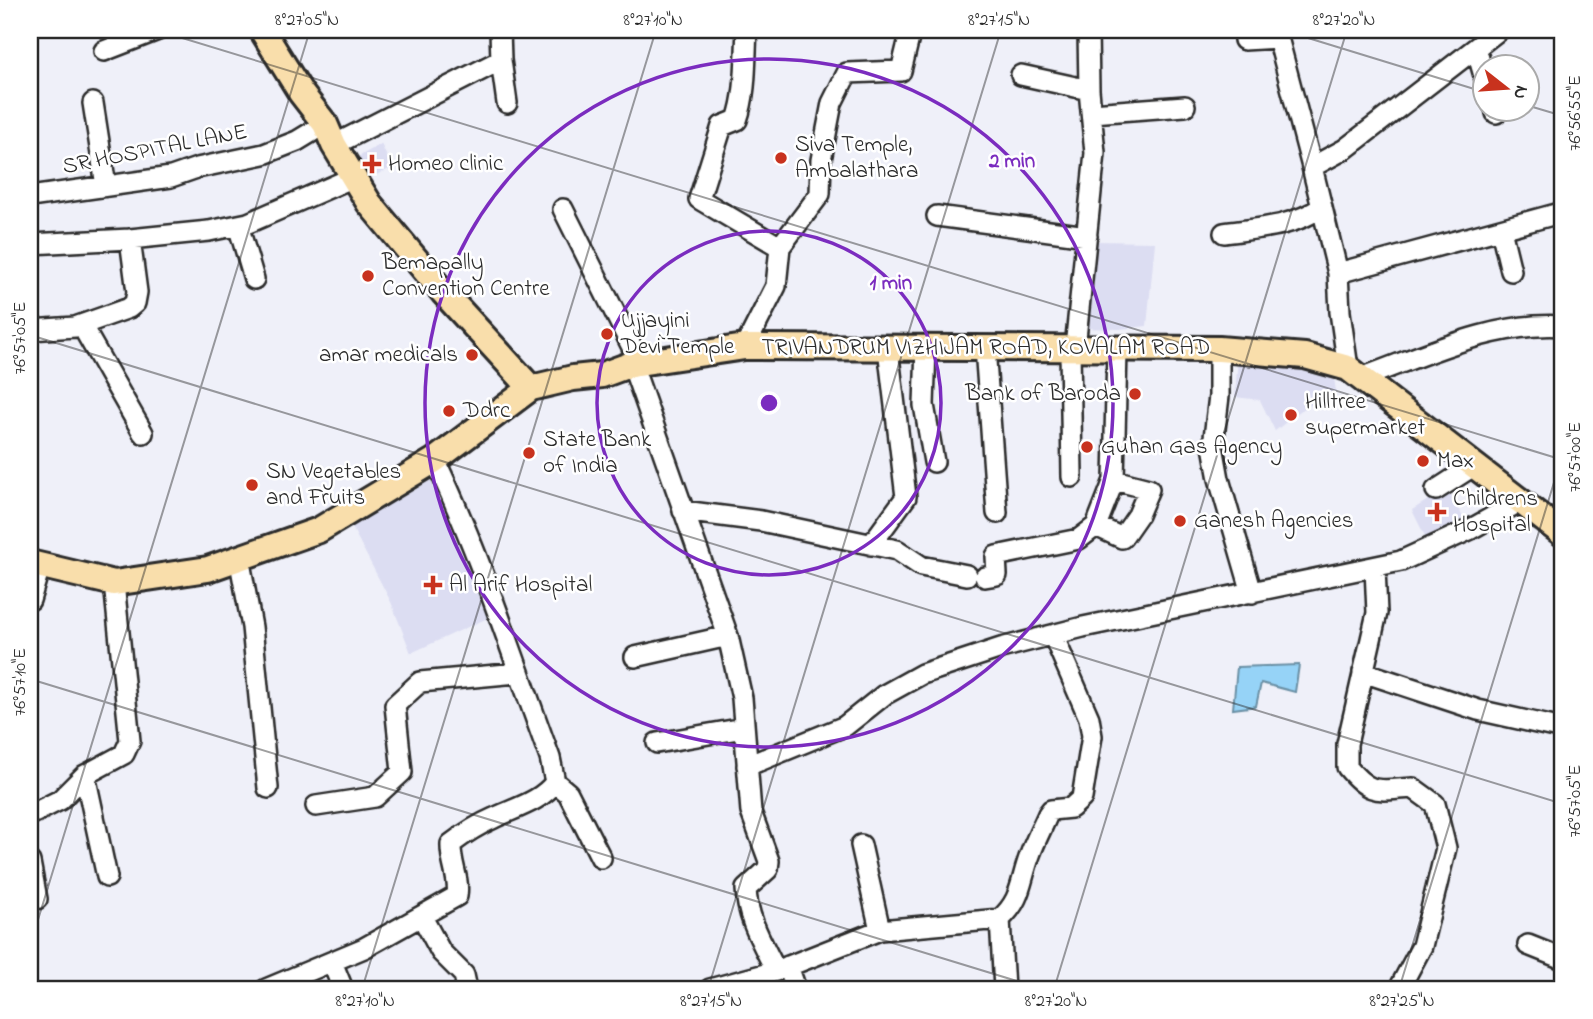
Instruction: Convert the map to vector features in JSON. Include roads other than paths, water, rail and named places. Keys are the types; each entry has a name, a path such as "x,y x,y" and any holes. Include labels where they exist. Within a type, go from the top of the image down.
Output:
{"main road":[{"path":"262,30 329,134 369,203 443,292 531,388"},
{"name":"TRIVANDRUM VIZHIJAM ROAD, KOVALAM ROAD","path":"35,564 114,583 208,569 319,530 435,460 531,388 573,378 602,375 636,364 745,347 1219,349 1305,356 1354,373 1563,534"}],"street":[{"path":"104,51 158,30"},
{"path":"500,30 507,103"},
{"path":"747,30 739,113 737,120 722,126 699,199 780,247"},
{"path":"745,347 776,286 780,247 820,194 821,160 832,103 847,73 901,71 911,30"},
{"path":"1072,477 1073,348 1095,153 1089,90 1088,30"},
{"path":"1312,167 1345,149 1499,30"},
{"path":"1244,40 1277,34 1338,273 1340,312 1354,373 1494,331 1563,326"},
{"path":"1476,48 1477,52"},
{"name":"SR HOSPITAL LANE","path":"30,197 171,177 197,168 264,154 298,141 329,134 501,60"},
{"path":"1021,75 1089,90"},
{"path":"93,103 106,186"},
{"path":"1091,113 1185,106"},
{"path":"30,244 130,239 209,231 239,225 354,177"},
{"path":"1224,233 1281,225 1306,218 1322,207"},
{"path":"563,209 636,364 683,511 728,636 742,698 751,812 769,861 768,869 746,889 747,903 751,920 796,989"},
{"path":"1338,273 1556,214"},
{"path":"937,216 1087,236"},
{"path":"239,225 254,279"},
{"path":"1502,230 1511,271"},
{"path":"30,330 82,326 129,308 135,303 137,292 130,239"},
{"path":"82,326 144,433"},
{"path":"926,346 923,405 934,462"},
{"path":"985,347 997,513"},
{"path":"871,545 906,497 888,348"},
{"path":"683,511 761,522 897,550 921,566 976,576 997,575 996,556 1079,539 1096,526 1114,480 1117,349"},
{"path":"1219,349 1219,396 1213,446 1219,479 1252,593"},
{"path":"435,460 457,507 550,758 555,782 568,793 601,858"},
{"path":"1436,490 1475,465"},
{"path":"1096,526 1122,538 1138,515 1149,488 1114,480"},
{"path":"747,766 845,726 884,695 922,674 1001,648 1053,635 1401,561 1471,529 1521,501"},
{"path":"239,558 252,627 268,788"},
{"path":"30,600 35,564"},
{"path":"1375,568 1377,613 1347,744 1347,767 1360,783 1373,790 1413,788 1435,804 1446,848 1422,946 1399,989"},
{"path":"30,815 60,800 85,775 124,754 130,741 114,583"},
{"path":"710,989 782,968 880,930 1000,919 1014,904 1048,814 1051,810 1077,805 1082,798 1086,782 1092,736 1089,718 1053,635"},
{"path":"635,657 728,636"},
{"path":"1363,672 1478,710 1563,729"},
{"path":"316,806 375,797 402,772 395,705 420,682 518,673"},
{"path":"657,743 744,728"},
{"path":"85,775 107,877"},
{"path":"266,989 332,962 422,917 457,896 459,884 450,856 451,844 492,819 548,793 555,782"},
{"path":"861,845 880,930"},
{"path":"30,862 37,899"},
{"path":"422,917 440,953 464,975 467,989"},
{"path":"1000,919 1004,989"},
{"path":"1528,945 1563,959"},
{"path":"332,962 343,989"}],"water":[{"path":"1299,665 1295,692 1261,683 1256,706 1233,709 1237,667"}],"place":[{"name":"Siva Temple, Ambalathara","path":"781,158"},
{"name":"Homeo clinic","path":"372,164"},
{"name":"Bemapally Convention Centre","path":"368,276"},
{"name":"Ujjayini Devi Temple","path":"607,334"},
{"name":"amar medicals","path":"472,355"},
{"name":"Bank of Baroda","path":"1135,394"},
{"name":"Ddrc","path":"449,411"},
{"name":"Hilltree supermarket","path":"1291,415"},
{"name":"Guhan Gas Agency","path":"1087,447"},
{"name":"State Bank of India","path":"529,453"},
{"name":"Max","path":"1423,461"},
{"name":"SN Vegetables and Fruits","path":"252,485"},
{"name":"Childrens Hospital","path":"1437,512"},
{"name":"Ganesh Agencies","path":"1180,521"},
{"name":"Al Arif Hospital","path":"433,585"}]}
